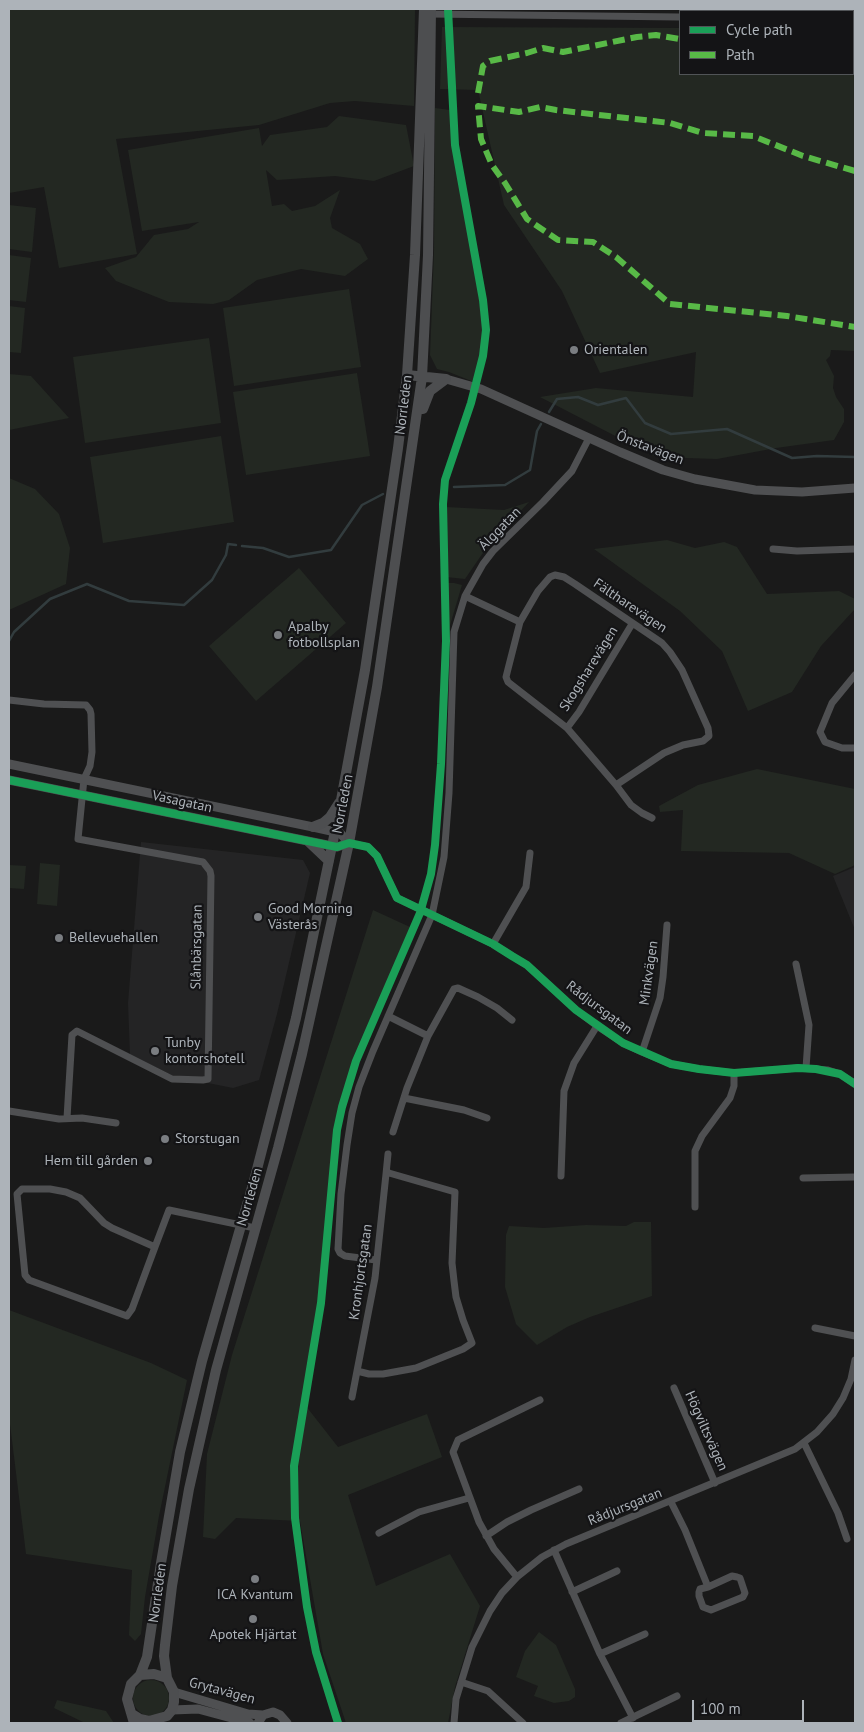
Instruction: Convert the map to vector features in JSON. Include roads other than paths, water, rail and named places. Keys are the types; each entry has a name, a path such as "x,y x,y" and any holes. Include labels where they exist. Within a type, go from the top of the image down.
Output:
{"main road":[{"name":"Norrleden","path":"167,1678 164,1656 165,1645 172,1586 189,1489 216,1370 302,1054 349,844 377,687 422,377 428,255 427,11"},
{"name":"Norrleden","path":"140,1675 147,1657 161,1563 186,1423 216,1309 258,1167 296,1018 342,798 365,670 407,375 427,11"},
{"path":"423,356 430,367 446,379"},
{"path":"407,375 446,379"},
{"path":"416,426 421,418 424,402 430,390 446,379"},
{"path":"313,827 323,823 330,817 342,798"},
{"path":"309,842 329,861"},
{"path":"154,1674 167,1678 174,1692 167,1717 149,1721 133,1719 127,1699 131,1684 140,1675 154,1674"}],"street":[{"path":"427,11 601,12 679,17"},
{"name":"Önstavägen","path":"446,379 481,389 663,470 695,479 755,490 802,492 855,488"},
{"name":"Älggatan","path":"376,1260 345,1256 340,1253 338,1249 341,1194 352,1113 359,1087 432,915 444,858 449,793 454,632 465,596 483,564 493,551 572,471 589,438"},
{"path":"773,549 806,551 855,549"},
{"name":"Fältharevägen","path":"616,785 664,753 683,745 703,741 709,736 708,728 682,670 662,643 564,577 550,577 538,591 520,622 506,677 508,682 567,728 632,805 652,818"},
{"path":"465,596 520,622"},
{"name":"Skogsharevägen","path":"567,728 632,624"},
{"path":"855,675 832,703 820,732 825,742 842,748 855,748"},
{"path":"9,700 44,704 86,705 91,714 92,752 90,766 84,779"},
{"name":"Vasagatan","path":"9,764 340,833 349,844 337,847 309,842 9,780"},
{"name":"Slånbärsgatan","path":"67,1118 72,1035 76,1031 172,1079 208,1079 210,870 202,862 78,839 84,779"},
{"name":"Rådjursgatan","path":"349,844 368,847 377,856 397,898 493,944 526,965 576,1010 623,1044 671,1064 699,1069 734,1073 806,1068 828,1070 855,1082"},
{"path":"493,944 526,887 530,853"},
{"name":"Minkvägen","path":"642,1052 660,998 668,925"},
{"path":"796,964 808,1025 806,1068"},
{"path":"393,1132 428,1036 454,989 458,988 497,1008 512,1020"},
{"path":"388,1016 428,1036"},
{"path":"562,1176 564,1091 574,1063 597,1026"},
{"path":"695,1207 696,1151 702,1136 733,1092 734,1073"},
{"path":"404,1098 464,1110 488,1118"},
{"path":"9,1111 59,1119 82,1118 116,1123"},
{"name":"Kronhjortsgatan","path":"352,1397 369,1312 388,1154"},
{"path":"357,1371 383,1374 416,1368 456,1352 472,1343 458,1304 454,1281 452,1263 455,1192 395,1174 386,1174"},
{"path":"803,1178 855,1177"},
{"path":"155,1247 112,1228 104,1223 80,1198 66,1192 50,1189 22,1189 17,1194 25,1275 29,1280 127,1316 132,1309 169,1210 255,1228"},
{"path":"815,1328 855,1336"},
{"name":"Rådjursgatan","path":"454,1723 456,1699 465,1667 481,1628 502,1593 517,1577 554,1550 782,1455 804,1442 817,1432 833,1414 843,1398 851,1378 855,1360"},
{"name":"Högviltsvägen","path":"674,1388 715,1483"},
{"path":"517,1577 486,1536 453,1455 454,1447 458,1440 540,1400"},
{"path":"804,1442 842,1520 847,1539"},
{"path":"486,1536 507,1522 579,1489"},
{"path":"379,1533 419,1512 469,1498"},
{"path":"671,1502 685,1530 708,1587"},
{"path":"554,1550 600,1654 633,1718"},
{"path":"572,1592 617,1571"},
{"path":"732,1576 738,1577 745,1594 743,1597 706,1610 703,1607 699,1592 700,1589 708,1587 732,1576"},
{"path":"600,1654 645,1634"},
{"path":"461,1682 488,1691 523,1723"},
{"name":"Grytavägen","path":"174,1692 201,1702 248,1714 273,1712 280,1715 287,1723"},
{"path":"621,1723 677,1696"},
{"name":"Grytavägen","path":"167,1717 198,1709 250,1723"},
{"path":"258,1723 264,1714"}],"waterway":[{"path":"549,412 557,399 578,397 598,405 626,398 645,423 671,434 727,429 792,458 817,456 855,457"},
{"path":"454,487 505,485 530,470 537,431 541,424"},
{"path":"242,546 263,548 289,557 331,550 362,505 383,494"},
{"path":"9,641 14,632 50,599 87,584 129,601 184,605 212,580 226,555 228,544 236,545"}],"place":[{"name":"Orientalen","path":"574,350"},
{"name":"Apalby fotbollsplan","path":"278,635"},
{"name":"Good Morning Västerås","path":"258,917"},
{"name":"Bellevuehallen","path":"59,938"},
{"name":"Tunby kontorshotell","path":"155,1051"},
{"name":"Storstugan","path":"165,1139"},
{"name":"Hem till gården","path":"148,1161"},
{"name":"ICA Kvantum","path":"255,1579"},
{"name":"Apotek Hjärtat","path":"253,1619"}]}
